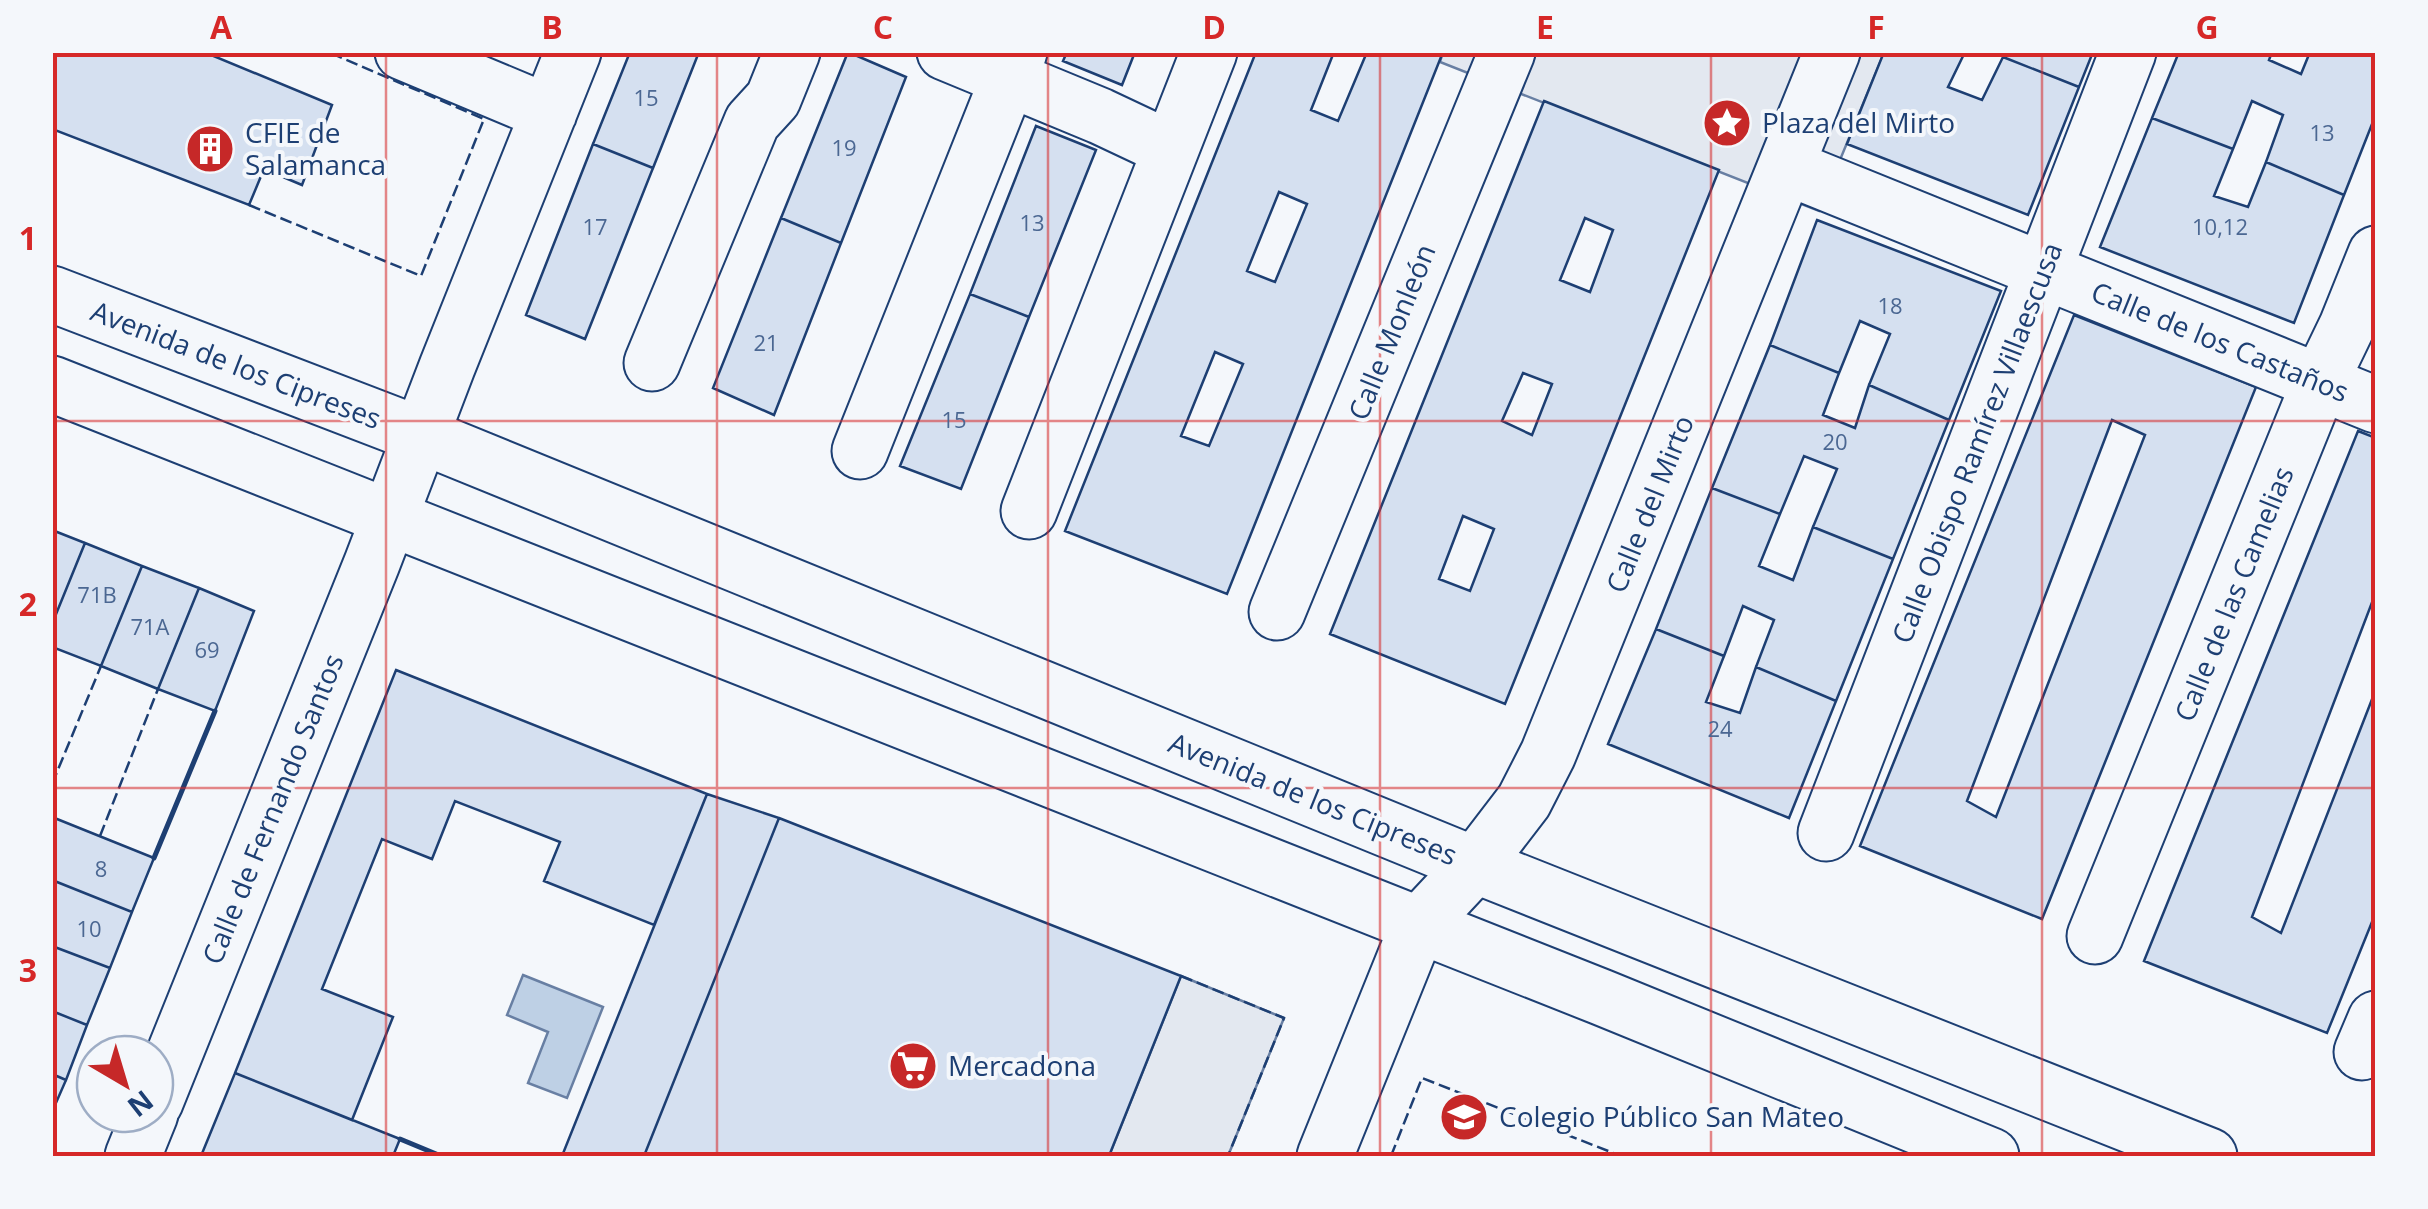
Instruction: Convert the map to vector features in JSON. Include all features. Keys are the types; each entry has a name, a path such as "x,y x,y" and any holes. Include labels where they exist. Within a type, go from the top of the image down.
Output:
{"street":[{"path":"403,52 549,113"},
{"path":"390,517 573,52"},
{"path":"652,363 752,122 774,99 792,52"},
{"path":"945,52 1014,65 1170,149"},
{"path":"1029,511 1209,52"},
{"name":"Calle Monleón","path":"1277,612 1507,52"},
{"name":"Calle del Mirto","path":"1418,926 1475,864 1524,800 1548,754 1832,52"},
{"name":"Calle Obispo Ramírez Villaescusa","path":"1826,833 2128,52"},
{"path":"860,451 1014,65"},
{"name":"Calle de los Castaños","path":"1787,167 2376,404"},
{"name":"Calle de las Camelias","path":"2096,936 2320,382 2376,254"},
{"name":"Avenida de los Cipreses","path":"52,294 420,435 1475,864 2209,1156"},
{"path":"52,384 1601,997 1991,1156"},
{"name":"Calle de Fernando Santos","path":"175,1052 390,517"},
{"path":"1325,1156 1418,926"}],"shaded area":[{"name":"Plaza del Mirto","path":"1443,52 1884,53 1819,211 1440,62"},
{"path":"1181,976 1284,1018 1228,1156 1109,1156"}],"water":[{"path":"523,975 603,1007 567,1098 528,1083 548,1032 507,1015"}],"building":[{"name":"CFIE de Salamanca","path":"52,52 204,52 332,105 302,185 264,169 249,205 52,129"},
{"path":"630,52 699,52 653,168 593,144"},
{"path":"848,52 906,77 841,243 781,218"},
{"path":"1067,52 1135,52 1122,85 1063,61"},
{"path":"1256,52 1334,52 1311,110 1338,121 1367,52 1443,52 1227,594 1065,531","holes":["1279,192 1307,204 1275,282 1247,271","1215,352 1243,364 1209,446 1181,436"]},
{"path":"1884,52 1965,52 1948,87 1982,100 2003,57 2079,87 2028,215 1847,144"},
{"path":"2004,52 2093,52 2079,87 2003,57"},
{"path":"2179,52 2272,52 2269,60 2301,74 2310,52 2376,52 2376,114 2344,195 2266,162 2283,115 2252,101 2233,149 2152,118"},
{"path":"1544,101 1719,170 1505,704 1330,634","holes":["1585,218 1613,230 1590,292 1560,280","1523,373 1552,384 1532,435 1502,421","1463,516 1494,529 1470,591 1439,579"]},
{"path":"2152,118 2233,149 2214,196 2248,207 2266,162 2344,195 2294,323 2100,247"},
{"path":"1036,126 1096,150 1029,317 970,294"},
{"path":"593,144 653,168 585,339 526,315"},
{"path":"781,218 841,243 774,415 713,388"},
{"path":"1817,220 2001,291 1949,420 1869,385 1890,334 1860,321 1839,373 1770,345"},
{"path":"970,294 1029,317 961,489 900,466"},
{"path":"2074,315 2256,387 2042,919 1860,846","holes":["2112,420 2145,435 1996,817 1967,801"]},
{"path":"1770,345 1839,373 1823,415 1855,428 1869,385 1949,420 1893,559 1813,527 1837,469 1804,456 1780,514 1712,488"},
{"path":"2358,431 2376,438 2376,592 2252,917 2281,933 2376,689 2376,912 2327,1033 2144,961"},
{"path":"1712,488 1780,514 1759,566 1793,580 1813,527 1893,559 1836,701 1756,667 1774,620 1743,606 1724,656 1656,629"},
{"path":"52,530 85,543 52,624"},
{"path":"85,543 142,566 101,666 52,647 52,624"},
{"path":"142,566 199,588 158,689 101,666"},
{"path":"199,588 254,611 215,711 158,689"},
{"path":"1656,629 1724,656 1706,702 1740,713 1756,667 1836,701 1789,818 1608,744"},
{"path":"396,670 707,794 654,925 544,881 560,842 455,801 432,859 382,839 322,989 393,1017 352,1120 235,1073"},
{"path":"707,794 779,818 644,1156 562,1156"},
{"path":"52,817 154,858 132,912 52,880"},
{"name":"Mercadona","path":"779,818 1181,976 1109,1156 644,1156"},
{"path":"52,880 132,912 110,968 52,946"},
{"path":"52,946 110,968 87,1025 52,1011"},
{"path":"52,1011 87,1025 84,1034 75,1034 75,1056 66,1080 52,1074"},
{"path":"235,1073 400,1139 393,1156 201,1156"},
{"path":"52,1074 66,1080 52,1112"}],"fence":[{"path":"249,205 421,276 484,119 328,52"},
{"path":"52,784 101,666"},
{"path":"100,836 158,689"},
{"path":"1181,976 1284,1018 1228,1156"},
{"path":"1391,1156 1422,1078 1621,1156"}],"wall":[{"path":"154,858 215,711"},
{"path":"400,1139 441,1156"}],"place":[{"name":"Plaza del Mirto","path":"1727,123"},
{"name":"CFIE de Salamanca","path":"210,149"},
{"name":"Mercadona","path":"913,1066"},
{"name":"Colegio Público San Mateo","path":"1464,1117"}]}
